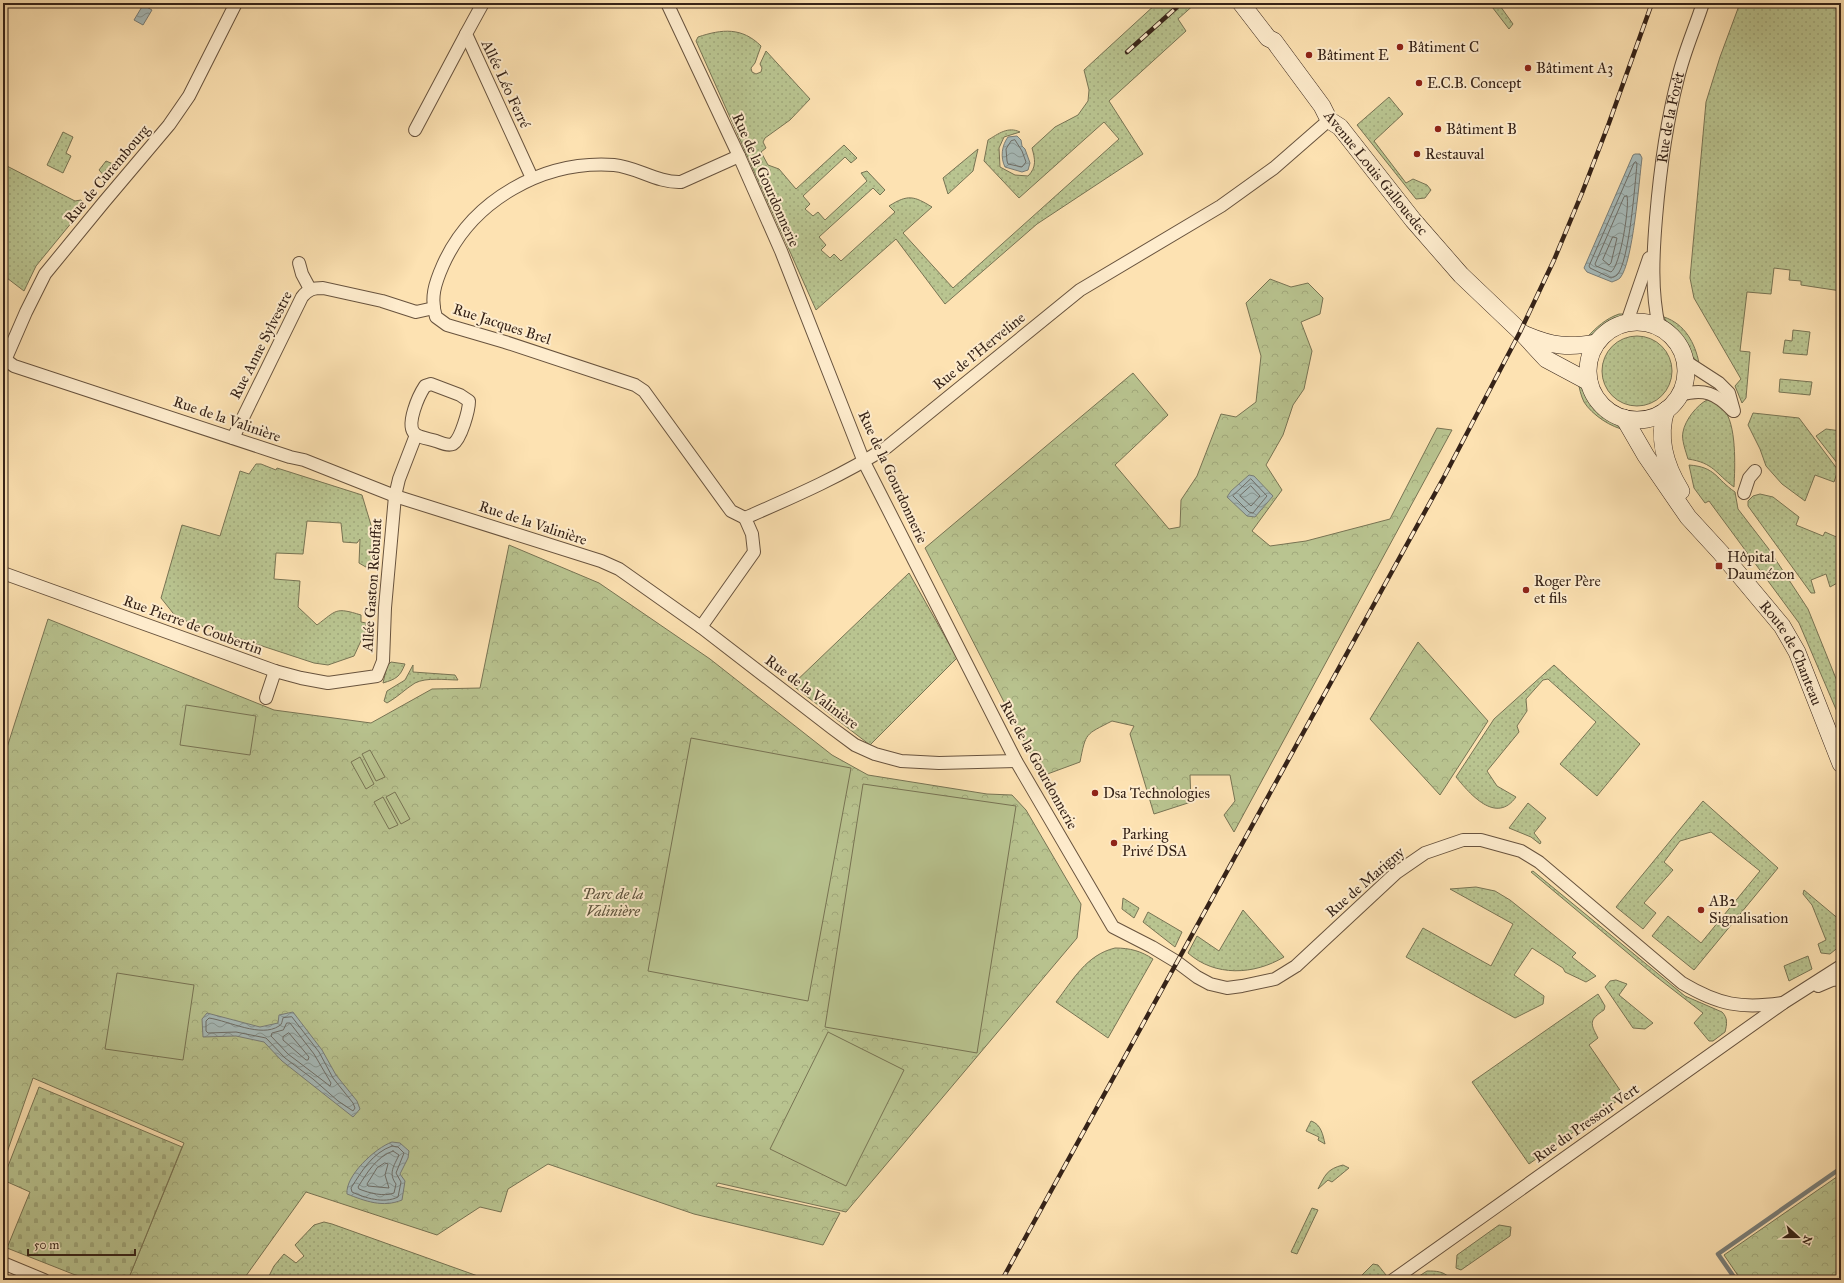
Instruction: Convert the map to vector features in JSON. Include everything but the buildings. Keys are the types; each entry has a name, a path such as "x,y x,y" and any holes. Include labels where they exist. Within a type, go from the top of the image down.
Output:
{"main road":[{"name":"Avenue Louis Gallouedec","path":"1242,3 1268,38 1274,41 1322,106 1329,120 1340,127 1413,220 1461,275 1523,334 1546,359 1589,382"},
{"path":"1627,322 1643,322 1659,326 1676,341 1685,361 1686,376 1680,395 1673,404 1661,414 1646,420 1631,420 1617,416 1604,408 1594,396 1589,382 1588,362 1596,343 1604,334 1615,326 1627,322"},
{"name":"Avenue Louis Gallouedec","path":"1523,334 1543,342 1559,346 1578,346 1596,343"},
{"name":"Route de Chanteau","path":"1666,410 1661,431 1664,449 1674,481 1722,553"},
{"name":"Route de Chanteau","path":"1624,418 1646,456 1688,517 1722,553 1782,626 1797,652 1841,764"}],"street":[{"name":"Rue de Curembourg","path":"4,361 45,274 169,125 189,96 236,3"},
{"name":"Allée Léo Ferré","path":"483,3 466,34 532,178"},
{"name":"Rue de la Gourdonnerie","path":"667,3 739,156 781,251 864,462 1016,761 1113,927"},
{"name":"Rue de la Forêt","path":"1659,326 1654,302 1653,282 1654,236 1660,170 1667,126 1678,76 1703,3"},
{"path":"415,130 466,34"},
{"name":"Rue de l'Herveline","path":"745,518 864,462 887,447 1080,290 1221,206 1274,168 1329,120"},
{"name":"Rue Jacques Brel","path":"739,156 681,182 671,182 638,170 614,165 579,166 558,170 532,178 507,192 486,207 466,229 454,244 436,282 432,298 436,317 447,325 520,347 635,385 644,391 731,511 745,518"},
{"name":"Rue de la Forêt","path":"1627,322 1646,272 1654,236"},
{"name":"Rue Anne Sylvestre","path":"299,263 302,274 310,289"},
{"name":"Rue Anne Sylvestre","path":"233,438 302,297 310,289 323,288 382,300 416,312 434,308"},
{"name":"Rue de la Valinière","path":"4,361 14,366 290,457 304,460 395,496 601,561 618,569 701,628 855,745 875,754 901,761 939,763 1016,761"},
{"path":"1680,395 1690,392 1712,394 1724,401 1734,411 1729,393 1719,383 1707,377 1685,361"},
{"path":"431,384 441,387 460,395 469,401 469,408 459,437 454,443 448,445 416,434 411,428 411,421 421,392 425,386 431,384"},
{"name":"Allée Gaston Rebuffat","path":"377,676 383,661 385,608 395,496 399,480 416,434"},
{"path":"1744,493 1749,478 1755,471"},
{"path":"701,628 754,552 752,534 745,518"},
{"name":"Rue Pierre de Coubertin","path":"3,573 275,671 328,684 377,676"},
{"path":"266,698 275,671"},
{"name":"Rue de Marigny","path":"1113,927 1152,947 1210,984 1227,988 1262,983 1275,979 1296,966 1396,873 1425,853 1463,840 1481,840 1521,851 1539,862 1682,983 1705,996 1725,1004 1765,1006 1783,1003"},
{"name":"Rue du Pressoir Vert","path":"1392,1280 1783,1003 1841,966"},
{"name":"Rue du Pressoir Vert","path":"1798,994 1832,980 1841,979"},
{"path":"3,1263 44,1280"}],"green space":[{"path":"1157,3 1196,3 1178,19 1186,31 1109,101 1143,154 1037,224 945,304 896,239 816,310 696,41 698,37 723,31 731,31 747,35 761,46 755,63 751,68 752,72 756,74 761,72 762,68 760,64 766,51 810,99 790,120 765,138 763,142 766,148 761,152 768,165 779,169 796,189 844,145 857,158 851,163 845,157 803,196 810,204 805,209 813,216 818,212 825,220 867,181 861,173 867,171 885,190 880,195 873,188 819,237 826,245 821,250 830,258 834,254 841,261 895,212 889,206 906,198 915,199 932,207 903,233 953,288 1119,139 1104,122 1019,198 984,161 988,140 1007,130 1016,130 1020,132 1004,137 999,148 1000,167 1015,175 1028,176 1034,166 1032,148 1055,127 1078,115 1088,101 1089,90 1084,70"},
{"path":"1489,3 1498,3 1513,24 1509,29"},
{"path":"1740,3 1837,3 1841,64 1841,291 1801,285 1801,281 1789,280 1790,270 1774,268 1771,294 1747,292 1740,351 1750,352 1746,398 1742,403 1735,386 1741,379 1694,298 1690,278 1706,102 1720,57"},
{"path":"1837,3 1841,3 1841,64 1836,5"},
{"path":"1389,97 1403,114 1374,141 1406,183 1413,179 1427,185 1431,190 1425,198 1416,199 1357,125"},
{"path":"63,132 73,137 66,153 71,156 63,173 47,165"},
{"path":"978,149 973,171 948,194 943,178"},
{"path":"106,161 118,166 107,179 99,170"},
{"path":"3,164 75,201 81,200 86,205 36,266 24,291 3,275"},
{"path":"1270,279 1291,287 1308,283 1323,298 1320,314 1301,322 1312,351 1304,389 1293,405 1283,435 1266,465 1282,490 1252,531 1270,546 1306,541 1390,519 1437,428 1452,430 1234,832 1224,815 1235,801 1230,775 1190,775 1191,802 1154,814 1130,734 1134,726 1112,721 1096,729 1088,736 1086,740 1080,762 1042,776 925,548 1133,373 1168,415 1115,465 1169,529 1180,527 1181,500 1197,476 1221,414 1236,417 1256,402 1261,356 1246,303"},
{"path":"1619,314 1623,314 1619,319 1587,337 1605,321"},
{"path":"1664,317 1678,324 1688,335 1695,348 1699,363 1693,358 1680,337"},
{"path":"1793,330 1810,332 1807,355 1783,353 1785,340 1792,341"},
{"path":"1637,336 1650,339 1662,346 1669,358 1672,371 1669,384 1662,396 1650,403 1637,406 1624,403 1612,396 1605,384 1602,371 1605,358 1612,346 1624,339"},
{"path":"1780,379 1812,382 1810,395 1779,392"},
{"path":"1578,380 1594,404 1626,430 1609,424 1592,412 1583,400"},
{"path":"1707,400 1716,403 1723,408 1728,415 1731,424 1734,446 1734,487 1714,469 1703,463 1688,459 1683,438 1684,427 1692,413 1699,405"},
{"path":"1753,413 1799,418 1838,470 1834,482 1815,475 1805,501 1782,484 1766,466 1760,449 1748,425"},
{"path":"1826,429 1841,431 1841,468 1816,436"},
{"path":"256,464 261,464 276,470 277,468 362,495 374,535 371,570 359,563 360,539 357,543 343,542 341,523 307,521 303,554 276,553 274,579 300,581 298,607 317,625 337,611 346,611 361,615 361,622 366,623 365,632 354,656 328,665 314,663 177,618 161,598 182,525 220,536 240,471 249,474"},
{"path":"1689,465 1705,468 1715,474 1735,492 1738,509 1768,548 1808,609 1841,691 1841,721 1799,623 1709,501 1705,503 1694,488"},
{"path":"1760,494 1773,497 1799,517 1796,525 1823,536 1825,532 1841,539 1841,581 1830,587 1826,574 1811,580 1815,593 1811,593 1748,506 1748,501 1753,496"},
{"name":"Parc de la Valinière","path":"509,545 599,583 710,659 832,755 868,775 987,794 1012,795 1026,810 1081,904 1077,938 846,1212 718,1183 716,1186 840,1213 823,1245 694,1214 548,1164 508,1189 501,1212 480,1207 437,1235 306,1192 243,1280 128,1280 184,1143 33,1078 3,1164 3,760 48,619 274,710 371,723 432,689 480,688"},
{"path":"909,573 957,658 870,745 792,685"},
{"path":"1418,642 1488,721 1440,795 1370,719"},
{"path":"391,662 405,664 397,677 383,683 387,666"},
{"path":"413,665 413,672 455,675 458,680 430,679 420,681 411,685 387,703 384,701 387,691 405,680"},
{"path":"1554,665 1640,744 1597,796 1560,764 1596,722 1548,679 1543,680 1526,699 1527,711 1517,726 1519,732 1487,771 1497,786 1516,797 1508,805 1500,808 1484,804 1468,791 1456,777 1494,719"},
{"path":"186,705 256,716 250,755 180,745"},
{"path":"691,738 851,768 808,1001 648,971"},
{"path":"370,750 385,777 376,781 362,754"},
{"path":"360,757 374,784 366,789 351,762"},
{"path":"863,784 1016,806 977,1053 825,1027"},
{"path":"395,792 410,819 401,824 386,797"},
{"path":"383,797 398,825 389,829 374,802"},
{"path":"1703,801 1778,868 1694,970 1652,936 1668,916 1701,943 1760,871 1711,832 1680,841 1664,862 1673,870 1644,903 1656,913 1643,929 1616,907"},
{"path":"1528,803 1546,818 1534,833 1541,842 1540,844 1531,837 1509,828"},
{"path":"1533,871 1685,996 1722,1012 1726,1021 1725,1032 1713,1041 1709,1041 1694,1023 1703,1013 1654,975 1531,872"},
{"path":"1476,887 1495,891 1510,900 1576,953 1572,957 1596,976 1586,982 1565,972 1563,968 1532,948 1514,975 1544,996 1543,1004 1515,1018 1406,957 1423,928 1491,966 1513,924 1450,889"},
{"path":"1804,890 1841,921 1841,945 1830,954 1821,953 1818,944 1826,940 1812,905 1803,894"},
{"path":"1123,898 1139,908 1134,918 1122,909"},
{"path":"1243,910 1284,957 1260,967 1235,971 1222,970 1210,966 1199,961 1188,953 1197,936 1219,951"},
{"path":"1148,912 1182,932 1175,947 1143,922"},
{"path":"1115,948 1135,950 1153,959 1108,1038 1056,1002 1074,977 1088,962 1105,951"},
{"path":"1808,956 1812,969 1789,981 1784,966"},
{"path":"117,973 194,985 183,1060 105,1049"},
{"path":"1616,980 1627,984 1619,995 1653,1023 1645,1029 1633,1028 1605,987 1610,981"},
{"path":"1598,994 1605,1006 1604,1010 1593,1019 1593,1029 1598,1038 1589,1045 1624,1096 1529,1164 1472,1082"},
{"path":"828,1032 904,1070 846,1186 770,1149"},
{"path":"39,1087 182,1147 128,1280 88,1280 7,1248 30,1192 3,1179"},
{"path":"1311,1121 1319,1127 1325,1144 1318,1140 1319,1137 1306,1131"},
{"path":"1343,1165 1349,1168 1332,1182 1328,1180 1318,1189 1327,1173 1333,1168"},
{"path":"1841,1174 1841,1280 1741,1280 1724,1255"},
{"path":"1312,1208 1318,1210 1297,1254 1291,1252"},
{"path":"324,1222 489,1280 267,1280 274,1266 284,1254 296,1263 304,1256 295,1245 314,1225"},
{"path":"1499,1225 1511,1227 1510,1236 1461,1270 1456,1268 1457,1255"},
{"path":"1373,1264 1378,1265 1386,1275 1381,1280 1357,1280"},
{"path":"1427,1271 1436,1271 1450,1278 1447,1280 1413,1280"}],"water":[{"path":"143,5 152,10 143,25 134,20"},
{"path":"1017,136 1021,140 1022,146 1025,149 1030,163 1028,170 1022,172 1005,167 1003,163 1002,151 1006,140 1008,137"},
{"path":"1640,154 1642,158 1632,240 1625,269 1620,278 1612,282 1587,272 1584,268 1633,155"},
{"path":"1249,475 1254,476 1273,496 1255,517 1247,516 1227,497 1231,491"},
{"path":"293,1012 322,1050 336,1075 357,1101 360,1109 353,1117 282,1061 264,1042 236,1036 203,1037 202,1019 207,1013 260,1027 278,1023 279,1015"},
{"path":"392,1142 400,1143 409,1151 408,1158 400,1174 405,1181 402,1200 388,1203 374,1203 347,1194 351,1179 362,1164 378,1150"}],"waterway":[{"path":"1736,1280 1718,1254 1841,1168"}],"railway":[{"path":"1002,1280 1444,477 1520,332 1554,260 1582,193 1652,3"},
{"path":"1127,52 1177,7"}],"place":[{"name":"Bâtiment C","path":"1400,47"},
{"name":"Bâtiment E","path":"1309,55"},
{"name":"Bâtiment A3","path":"1528,68"},
{"name":"E.C.B. Concept","path":"1419,83"},
{"name":"Bâtiment B","path":"1438,129"},
{"name":"Restauval","path":"1417,154"},
{"name":"Hôpital Daumézon","path":"1719,566"},
{"name":"Roger Père et fils","path":"1526,590"},
{"name":"Dsa Technologies","path":"1095,793"},
{"name":"Parking Privé DSA","path":"1114,843"},
{"name":"AB2 Signalisation","path":"1701,910"}]}
